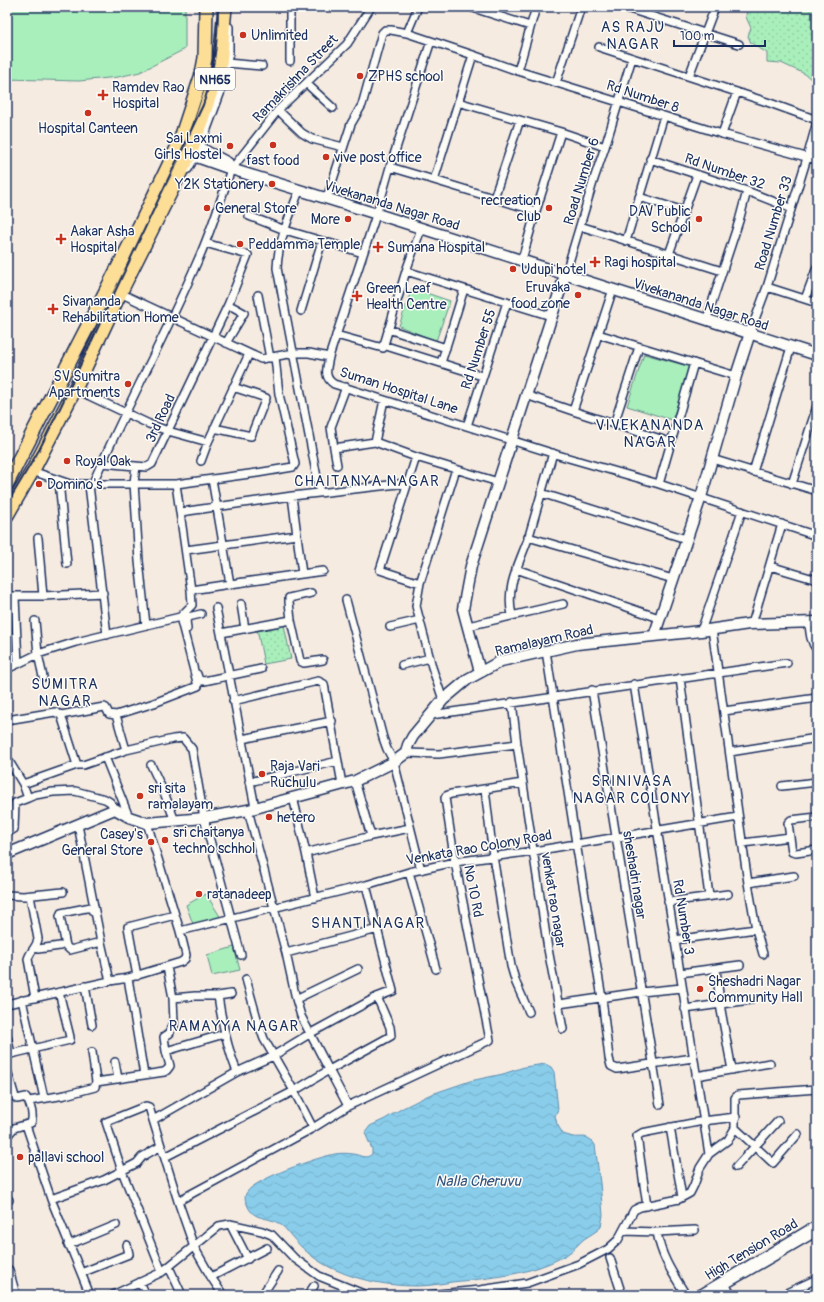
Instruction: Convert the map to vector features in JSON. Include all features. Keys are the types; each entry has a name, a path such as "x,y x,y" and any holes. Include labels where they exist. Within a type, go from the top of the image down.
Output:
{"highway":[{"name":"NH65","path":"7,483 142,220 179,144 206,58 206,7"},
{"name":"NH65","path":"7,515 33,470 75,389 165,202 192,149 197,144 219,80 225,7"},
{"path":"20,459 33,470"}],"street":[{"path":"219,80 227,63 229,52 230,7"},
{"path":"290,7 290,61"},
{"name":"Ramakrishna Street","path":"90,485 172,318 205,243 233,167 278,110 307,84 347,44 372,7"},
{"path":"407,33 418,7"},
{"path":"470,7 490,10 530,26"},
{"path":"518,71 536,7"},
{"path":"556,83 580,7"},
{"path":"623,7 739,44"},
{"path":"689,76 715,7"},
{"name":"Rd Number 8","path":"343,148 351,124 362,104 382,33 385,30 391,30 407,33 518,71 722,134 817,160"},
{"name":"Suman Hospital Lane","path":"431,41 329,357 326,375 329,381 384,400 553,453 701,497 817,536"},
{"path":"600,48 737,92 817,121"},
{"path":"434,180 473,55"},
{"name":"Road Number 6","path":"566,272 594,179 606,147 618,101 632,58"},
{"path":"227,63 262,66"},
{"path":"307,84 333,108"},
{"path":"722,134 737,92"},
{"path":"458,102 561,132 606,147"},
{"path":"278,110 302,133 312,139 343,148 328,195"},
{"path":"626,241 664,116"},
{"path":"494,198 520,120"},
{"name":"Road Number 33","path":"751,332 767,287 817,121"},
{"path":"523,256 561,132"},
{"name":"Vivekananda Nagar Road","path":"197,144 233,167 299,191 377,212 523,256 613,289 817,351"},
{"name":"Vivekananda Nagar Road","path":"165,202 170,201 174,197 190,162 192,159 197,157 328,195 421,229 708,315 791,347 817,355"},
{"name":"Rd Number 32","path":"650,159 747,191 790,208"},
{"path":"390,167 536,211"},
{"path":"669,254 697,175"},
{"path":"299,191 277,255 277,268 320,493"},
{"path":"708,315 739,221 747,191"},
{"path":"639,197 684,211"},
{"path":"249,216 285,230 363,253"},
{"path":"580,226 722,271"},
{"path":"336,335 383,348 406,271 421,229"},
{"path":"301,310 322,241"},
{"name":"3rd Road","path":"101,463 147,467 152,464 228,305 248,255 205,243"},
{"path":"805,299 817,267"},
{"path":"406,271 551,316"},
{"path":"480,672 463,609 471,566 566,272"},
{"path":"767,287 817,303"},
{"path":"441,364 464,289"},
{"path":"573,411 613,289"},
{"path":"120,293 261,359 294,353 310,353 329,357"},
{"path":"33,470 70,484 176,484 290,468 294,466 278,390 273,357 258,295"},
{"name":"Rd Number 55","path":"467,426 507,302"},
{"path":"226,343 244,314 228,305"},
{"path":"388,329 446,348"},
{"path":"654,636 701,497 736,376 751,332"},
{"path":"598,334 736,376"},
{"path":"383,345 482,376"},
{"path":"614,424 639,347"},
{"path":"753,472 791,347"},
{"path":"201,460 214,428 249,354"},
{"path":"659,484 694,363"},
{"path":"214,428 251,436 266,398 234,387"},
{"path":"337,465 331,428 346,387"},
{"path":"75,389 149,424 208,442"},
{"path":"526,395 670,442"},
{"path":"375,442 384,400"},
{"path":"792,484 817,406"},
{"path":"334,448 375,442 416,457 498,482"},
{"path":"512,615 510,589 528,537 553,453"},
{"path":"416,457 380,570 420,583"},
{"path":"712,459 817,491"},
{"path":"136,466 134,483 139,561 146,625"},
{"path":"443,700 416,606 420,583 456,469"},
{"path":"212,479 230,584"},
{"path":"59,481 67,564"},
{"path":"181,512 292,496 407,483"},
{"path":"7,669 38,654 76,642 180,617 192,605 181,512 176,484"},
{"path":"90,485 107,635"},
{"path":"541,493 686,539"},
{"path":"292,496 302,574"},
{"path":"701,631 742,511"},
{"path":"752,624 782,524"},
{"path":"186,550 296,535"},
{"path":"528,537 673,579"},
{"path":"38,538 43,596"},
{"path":"770,566 817,580"},
{"path":"516,570 660,618"},
{"path":"191,590 323,571"},
{"path":"7,596 15,597 102,593"},
{"path":"310,593 289,598 291,620 300,661 304,663 323,660"},
{"path":"15,597 18,664"},
{"path":"346,600 383,738 394,762 421,870"},
{"path":"240,604 245,629"},
{"path":"468,626 563,604"},
{"path":"178,1201 313,1128 348,1106 301,1016 296,999 252,809 242,738 233,701 216,608"},
{"path":"201,614 188,617 185,623 198,677 201,681 260,669"},
{"path":"7,720 54,712 61,714 104,707 110,714 116,715 154,703 198,686 180,617"},
{"path":"35,620 38,654 43,677"},
{"path":"220,633 291,620"},
{"path":"390,627 420,620"},
{"path":"813,622 810,639 817,650"},
{"name":"Ramalayam Road","path":"115,809 129,817 147,823 204,818 252,809 355,780 394,762 406,753 413,736 443,700 468,680 501,661 577,644 752,624 813,622"},
{"path":"712,629 748,883 762,954"},
{"path":"546,651 602,998 609,1058 612,1066 617,1069 693,1058"},
{"path":"402,665 430,658"},
{"path":"431,715 592,690 787,663"},
{"path":"680,678 709,896"},
{"path":"233,701 318,681 324,684 332,721 342,784"},
{"name":"Rd Number 3","path":"634,684 709,1154"},
{"name":"sheshadri nagar","path":"592,690 652,1064 660,1105"},
{"path":"724,711 817,698"},
{"name":"venkat rao nagar","path":"512,702 548,949 563,1029"},
{"path":"61,714 77,765"},
{"path":"116,715 126,750"},
{"path":"242,738 332,721"},
{"path":"23,784 126,750 183,738 192,748 204,818 241,955"},
{"path":"730,752 817,738"},
{"path":"406,753 439,754 517,744"},
{"path":"105,757 129,817"},
{"path":"7,758 23,784 28,798"},
{"path":"249,782 338,761"},
{"path":"151,765 175,821"},
{"path":"355,780 371,836"},
{"path":"782,786 817,782"},
{"name":"No 10 Rd","path":"348,1106 490,1040 455,862 445,798 446,796 452,794 523,783"},
{"path":"485,789 493,856 511,966 516,983 530,1012"},
{"path":"7,833 14,829 16,804 35,795 75,791 105,799 110,802 115,809 7,854"},
{"path":"293,797 315,898"},
{"name":"Venkata Rao Colony Road","path":"180,930 315,898 409,872 455,862 534,851 738,817"},
{"path":"817,817 789,821 788,823 792,852 817,850"},
{"path":"7,1004 137,976 181,962 185,959 186,955 180,930 147,823"},
{"path":"78,825 100,942 110,981"},
{"path":"306,853 371,836 410,828"},
{"path":"743,843 790,837"},
{"path":"409,872 436,969"},
{"path":"748,883 794,876"},
{"path":"153,1120 238,1072 273,1056 311,1033 377,997 393,990 366,884"},
{"path":"7,895 30,896 64,892"},
{"path":"668,902 728,894"},
{"path":"30,896 38,939 35,948 29,955 28,959 35,998"},
{"path":"97,926 92,907 62,912 60,914 66,946 69,950 100,942"},
{"path":"137,976 128,927 175,915"},
{"path":"286,954 378,929"},
{"path":"674,940 756,929"},
{"path":"35,948 38,949 60,946"},
{"path":"680,973 740,965"},
{"path":"96,1082 144,1076 168,1070 170,1066 164,1037 170,1032 171,1027 174,1026 174,1023 173,998 166,967"},
{"path":"296,999 358,969"},
{"path":"716,969 720,1004 732,1070"},
{"path":"128,978 144,1076"},
{"path":"246,979 264,1040 294,1091 313,1128"},
{"path":"85,986 92,1024"},
{"path":"559,1004 641,992 682,988"},
{"path":"7,1036 9,1055 70,1040 59,992"},
{"path":"173,998 231,994"},
{"path":"218,996 224,1034 230,1055 238,1072"},
{"path":"165,1157 294,1091 391,1036 390,1027 377,997"},
{"path":"22,1000 44,1098"},
{"path":"685,1009 750,1000"},
{"path":"166,1051 224,1034"},
{"path":"29,1101 65,1095 95,1087 96,1082 92,1052"},
{"path":"115,1062 118,1079"},
{"path":"696,1076 770,1063"},
{"path":"7,1070 15,1097 17,1099 26,1097 29,1101 32,1119 31,1123 11,1129 7,1136"},
{"path":"429,1295 521,1284 555,1274 608,1249 618,1240 634,1210 640,1207 679,1199 690,1193 700,1168 709,1154 728,1140 735,1128 735,1100 738,1095 817,1089"},
{"path":"162,1272 122,1171 106,1122 146,1106 149,1107 178,1201 194,1246 211,1278 223,1295"},
{"path":"647,1206 637,1136 642,1132 703,1121 736,1117"},
{"path":"736,1167 778,1121"},
{"path":"26,1125 50,1199 90,1295"},
{"path":"670,1127 682,1196"},
{"path":"735,1128 773,1163 798,1134"},
{"path":"50,1199 104,1180 137,1163 142,1157 161,1146"},
{"path":"230,1224 248,1259"},
{"path":"113,1295 162,1272 219,1226 230,1224 262,1231 272,1236 294,1258 319,1276 366,1295"},
{"name":"High Tension Road","path":"698,1295 817,1224"},
{"path":"68,1244 116,1225"},
{"path":"623,1231 657,1232 695,1230"},
{"path":"657,1232 659,1246 664,1258 686,1295"},
{"name":"High Tension Road","path":"708,1295 817,1232"},
{"path":"80,1273 128,1254 127,1246"},
{"path":"211,1278 267,1248"},
{"path":"610,1258 622,1295"},
{"path":"169,1267 182,1295"},
{"path":"7,1269 9,1270 16,1295"},
{"path":"262,1295 278,1272"},
{"path":"782,1295 817,1279"},
{"path":"140,1282 146,1295"},
{"path":"726,1285 731,1295"},
{"path":"308,1295 314,1286"}],"green space":[{"path":"7,7 185,7 185,49 140,72 118,77 79,81 7,79"},
{"path":"747,7 817,7 817,84 805,74 781,63 767,62 767,53 751,43 748,36 751,28 746,17"},
{"path":"412,288 450,301 436,341 399,326"},
{"path":"644,354 691,367 672,420 627,406"},
{"path":"284,625 291,659 264,664 257,629"},
{"path":"206,894 221,918 193,924 186,905"},
{"path":"234,947 240,970 212,976 207,955"}],"water":[{"name":"Nalla Cheruvu","path":"545,1064 551,1067 554,1072 558,1109 555,1116 557,1124 563,1134 573,1137 588,1138 595,1145 603,1215 601,1227 584,1239 569,1253 553,1262 525,1271 496,1277 434,1285 406,1286 375,1282 345,1274 324,1264 302,1248 283,1226 253,1213 245,1200 245,1195 247,1192 262,1181 315,1159 341,1153 365,1157 370,1156 372,1154 372,1149 365,1133 370,1126 429,1095 470,1081 503,1074 524,1067"}],"railway":[{"path":"7,504 39,450 61,406 203,105 215,57 218,7"}],"place":[{"name":"Unlimited","path":"243,35"},
{"name":"ZPHS school","path":"360,76"},
{"name":"Ramdev Rao Hospital","path":"103,95"},
{"name":"Hospital Canteen","path":"88,113"},
{"name":"fast food","path":"273,145"},
{"name":"Sai Laxmi Girls Hostel","path":"230,146"},
{"name":"vive post office","path":"326,157"},
{"name":"Y2K Stationery","path":"272,184"},
{"name":"General Store","path":"207,208"},
{"name":"recreation club","path":"549,208"},
{"name":"More","path":"348,219"},
{"name":"DAV Public School","path":"699,219"},
{"name":"Aakar Asha Hospital","path":"61,239"},
{"name":"Peddamma Temple","path":"240,244"},
{"name":"Sumana Hospital","path":"378,247"},
{"name":"Ragi hospital","path":"595,262"},
{"name":"Udupi hotel","path":"513,269"},
{"name":"Eruvaka food zone","path":"578,295"},
{"name":"Green Leaf Health Centre","path":"357,296"},
{"name":"Sivananda Rehabilitation Home","path":"53,309"},
{"name":"SV Sumitra Apartments","path":"128,384"},
{"name":"Royal Oak","path":"67,461"},
{"name":"Domino's","path":"39,484"},
{"name":"Raja Vari Ruchulu","path":"262,774"},
{"name":"sri sita ramalayam","path":"140,796"},
{"name":"hetero","path":"269,817"},
{"name":"sri chaitanya techno schhol","path":"165,840"},
{"name":"Casey's General Store","path":"151,842"},
{"name":"ratanadeep","path":"199,894"},
{"name":"Sheshadri Nagar Community Hall","path":"700,989"},
{"name":"pallavi school","path":"20,1157"}],"district":[{"name":"AS RAJU NAGAR","path":"633,36"},
{"name":"VIVEKANANDA NAGAR","path":"650,434"},
{"name":"CHAITANYA NAGAR","path":"367,481"},
{"name":"SUMITRA NAGAR","path":"65,692"},
{"name":"SRINIVASA NAGAR COLONY","path":"632,790"},
{"name":"SHANTI NAGAR","path":"368,923"},
{"name":"RAMAYYA NAGAR","path":"234,1026"}]}
